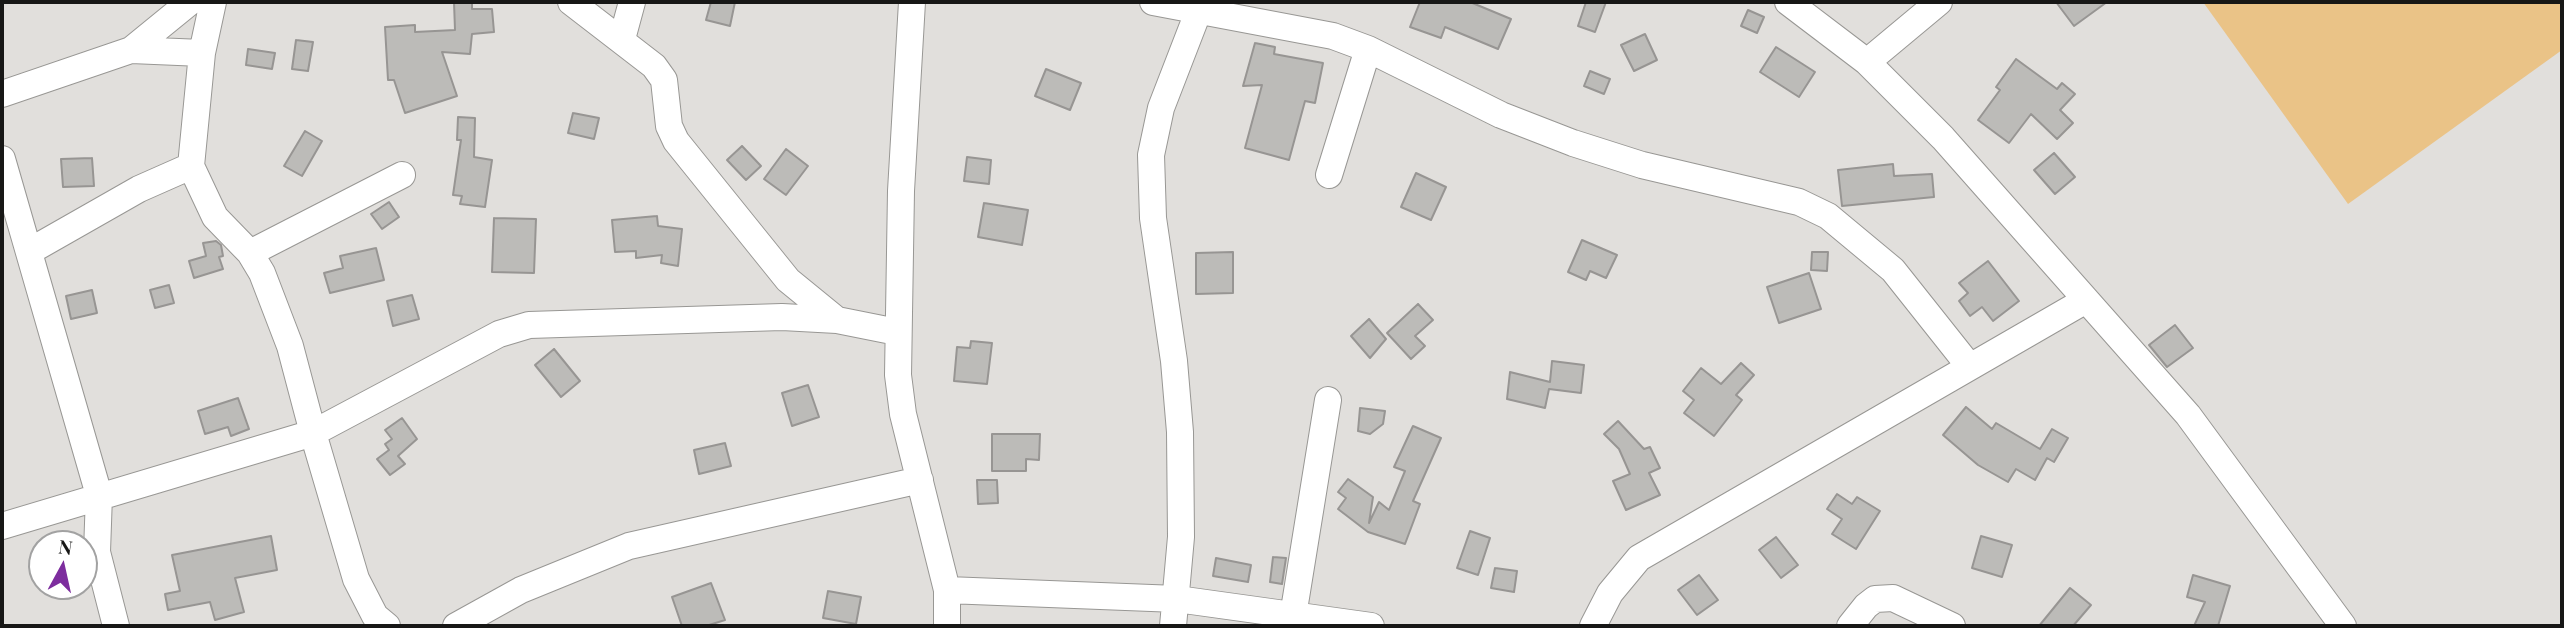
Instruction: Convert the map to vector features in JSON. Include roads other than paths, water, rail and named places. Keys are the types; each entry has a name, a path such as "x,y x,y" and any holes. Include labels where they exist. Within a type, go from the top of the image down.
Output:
{"street":[{"path":"2,94 131,50 190,2"},
{"path":"213,2 201,53 191,166 215,217 250,253 262,273 286,335 356,579 377,623"},
{"path":"571,2 654,66 663,80 669,126 676,141 788,280 837,320"},
{"path":"622,39 632,2"},
{"path":"912,2 897,332 898,375 903,414 947,590 947,626"},
{"path":"1153,2 1200,6 1333,36 1368,49 1501,115 1573,143 1642,165 1770,193 1828,216 1894,270 1970,367"},
{"path":"1788,2 1867,62 1943,138 2188,415 2343,626"},
{"path":"1867,62 1939,2"},
{"path":"1173,626 1181,537 1180,432 1174,361 1153,218 1151,155 1161,108 1200,6"},
{"path":"1329,175 1368,49"},
{"path":"131,50 201,53"},
{"path":"2,159 99,495 97,552 116,626"},
{"path":"30,251 139,189 191,166"},
{"path":"250,253 402,175"},
{"path":"1593,626 1610,593 1639,558 2086,300"},
{"path":"2,526 313,433 488,340 529,325 731,316 837,320 897,332"},
{"path":"1293,616 1328,400"},
{"path":"456,626 521,590 629,546 920,480"},
{"path":"947,590 1177,599 1371,626"},
{"path":"1850,626 1875,599 1893,598 1952,626"}]}
